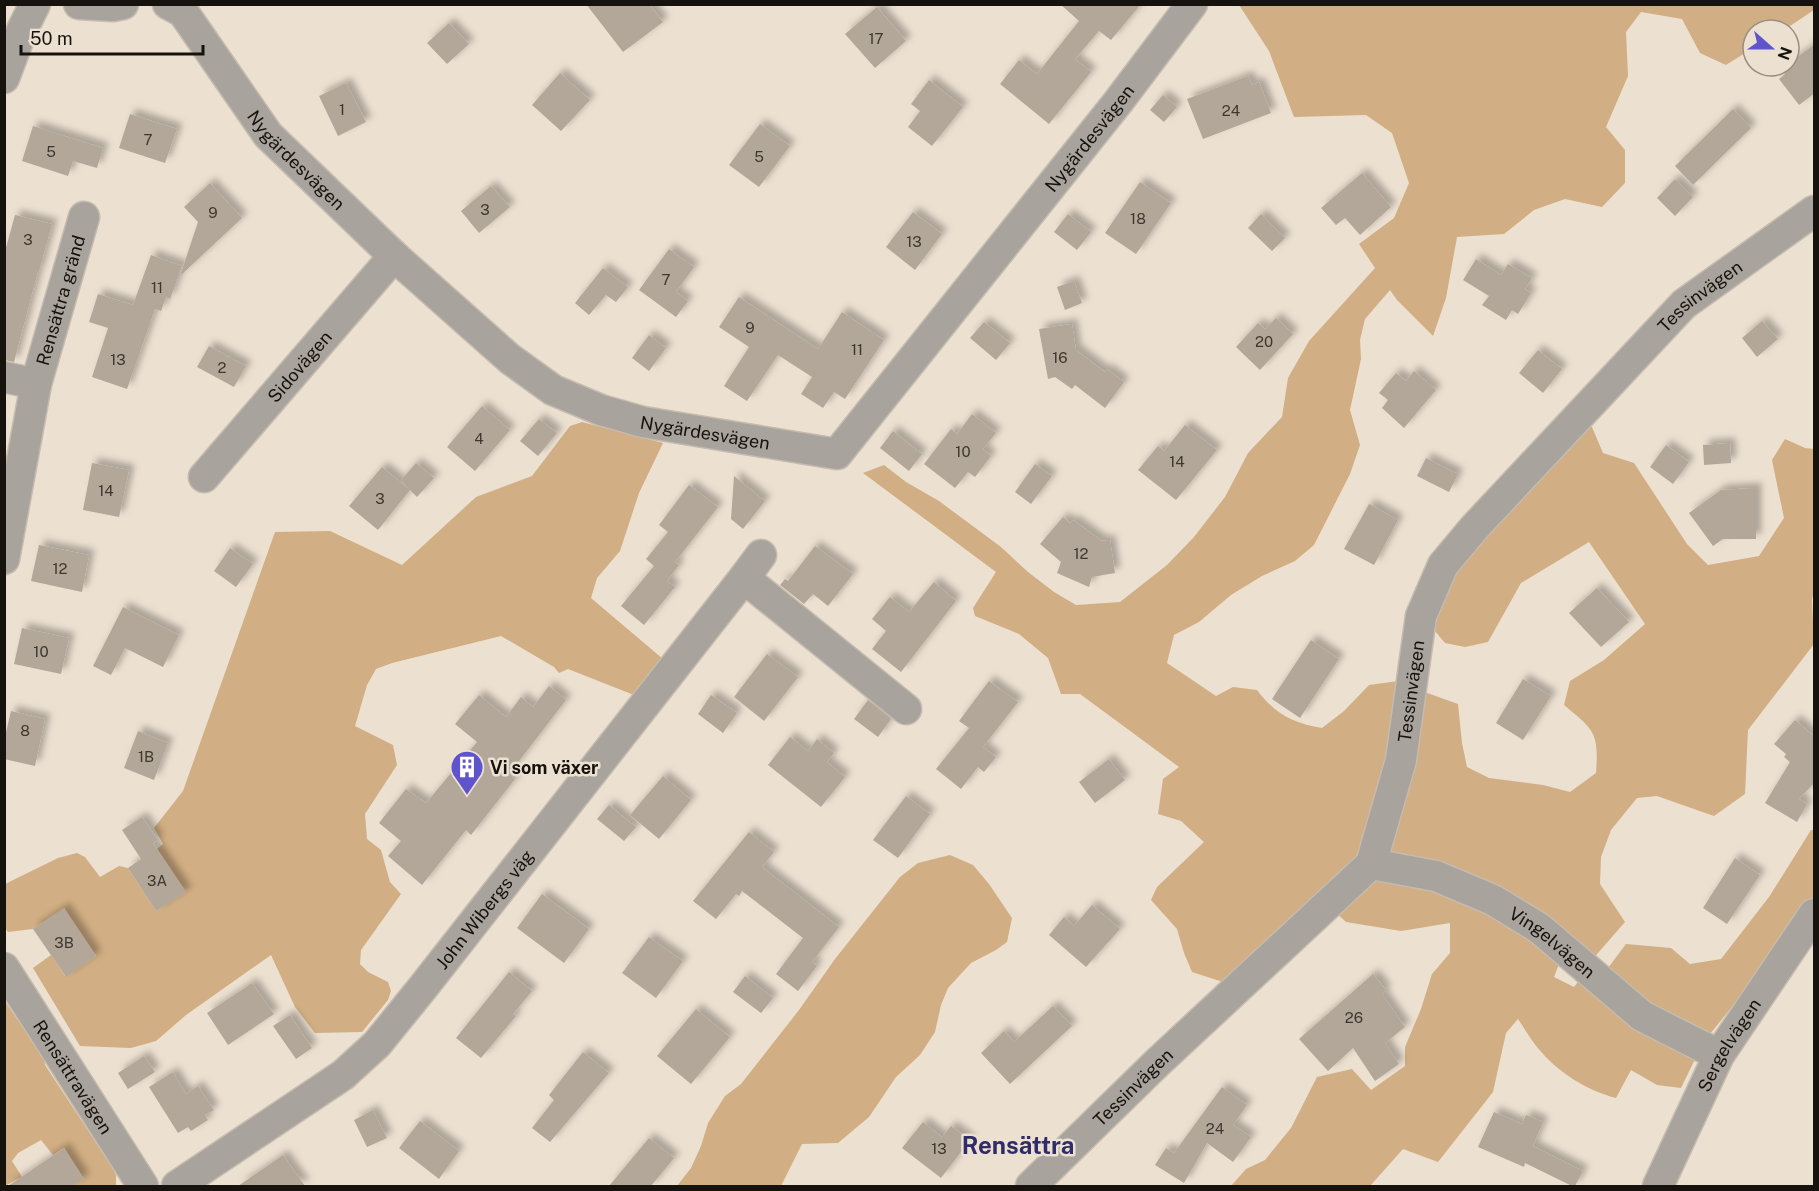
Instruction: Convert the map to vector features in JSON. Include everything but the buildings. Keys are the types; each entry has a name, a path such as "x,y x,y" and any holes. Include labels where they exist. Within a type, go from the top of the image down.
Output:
{"street":[{"path":"4,78 22,30 36,4"},
{"path":"79,4 114,6 123,4"},
{"name":"Nygärdesvägen","path":"168,4 183,12 268,135 394,256 510,359 553,390 601,410 643,422 837,454 1104,120 1192,4"},
{"name":"Tessinvägen","path":"1031,1186 1157,1063 1371,864 1401,760 1421,616 1443,565 1482,519 1683,304 1815,211"},
{"name":"Rensättra gränd","path":"4,559 36,384 84,217"},
{"name":"Sidovägen","path":"204,477 394,256"},
{"name":"Rensättra gränd","path":"4,377 36,384"},
{"name":"John Wibergs väg","path":"177,1186 343,1075 373,1048 761,555"},
{"path":"744,578 906,709"},
{"name":"Vingelvägen","path":"1371,864 1436,876 1493,900 1539,928 1642,1016 1719,1055"},
{"name":"Sergelvägen","path":"1658,1186 1719,1055 1815,914"},
{"name":"Rensättravägen","path":"4,968 143,1186"}],"shaded area":[{"path":"1239,5 1814,5 1814,10 1801,19 1741,18 1741,56 1726,65 1700,53 1682,19 1641,12 1626,32 1628,76 1606,127 1625,150 1625,183 1602,207 1565,199 1534,210 1504,234 1457,237 1446,298 1433,336 1390,290 1365,319 1360,340 1361,359 1350,410 1360,445 1350,474 1314,545 1295,561 1262,576 1231,595 1199,622 1174,635 1167,663 1216,696 1233,687 1257,690 1285,716 1322,728 1344,711 1369,685 1406,680 1367,853 1229,984 1192,972 1177,929 1151,900 1157,887 1204,842 1181,821 1158,814 1163,779 1179,767 1080,694 1061,694 1048,658 1019,634 975,616 973,608 996,572 863,473 884,465 906,482 939,501 1001,547 1054,592 1076,605 1120,602 1167,565 1194,537 1225,497 1248,453 1282,417 1288,378 1309,341 1375,268 1359,244 1394,218 1409,183 1392,133 1366,115 1294,117 1269,51"},
{"path":"582,422 663,443 639,493 620,551 597,578 591,598 663,659 634,695 568,669 559,673 554,667 501,636 376,669 367,685 355,726 393,745 397,765 365,814 367,839 381,850 390,882 401,894 361,950 360,964 368,972 388,982 391,991 388,1000 362,1032 315,1033 295,1007 271,955 186,1015 156,1041 131,1048 80,1046 33,968 51,955 65,976 96,956 64,909 33,929 8,932 5,928 5,884 58,858 77,853 85,857 100,877 119,866 128,868 156,911 185,892 157,849 163,844 154,828 183,791 275,532 330,531 402,565 476,497 532,476 570,426"},
{"path":"1584,424 1592,427 1603,453 1634,463 1687,544 1708,565 1759,556 1784,518 1772,460 1785,439 1805,448 1814,449 1814,590 1812,600 1814,644 1748,730 1745,794 1714,816 1657,796 1637,798 1611,830 1601,857 1600,884 1625,922 1591,961 1378,860 1419,690 1458,704 1467,767 1489,778 1543,785 1570,792 1596,773 1596,749 1592,733 1582,720 1564,705 1570,681 1604,660 1645,624 1589,542 1521,583 1488,642 1465,647 1445,643 1429,624 1450,565"},
{"path":"1811,830 1814,830 1814,897 1773,956 1706,1039 1656,1012 1608,968 1626,944 1671,948 1690,964 1721,959 1769,897"},
{"path":"950,855 973,865 1012,918 1007,942 971,963 948,988 941,1005 935,1032 920,1055 896,1077 869,1117 838,1143 802,1144 781,1186 677,1186 691,1168 708,1123 725,1096 741,1084 900,877 918,863"},
{"path":"1372,870 1434,882 1561,959 1554,977 1574,987 1582,976 1698,1053 1681,1088 1657,1085 1631,1070 1616,1098 1605,1095 1563,1072 1537,1047 1518,1019 1506,1033 1493,1092 1438,1162 1403,1149 1370,1186 1231,1186 1246,1169 1265,1160 1291,1128 1317,1077 1352,1069 1371,1090 1405,1066 1405,1047 1421,1009 1432,974 1450,953 1450,923 1401,931 1346,922 1331,908"},
{"path":"4,1000 44,1058 45,1065 112,1167 116,1175 116,1186 72,1186 83,1178 64,1148 53,1155 41,1140 18,1153 12,1161 22,1177 5,1186"}],"place":[{"name":"Vi som växer","path":"467,796"}],"district":[{"name":"Rensättra","path":"1018,1145"}]}
